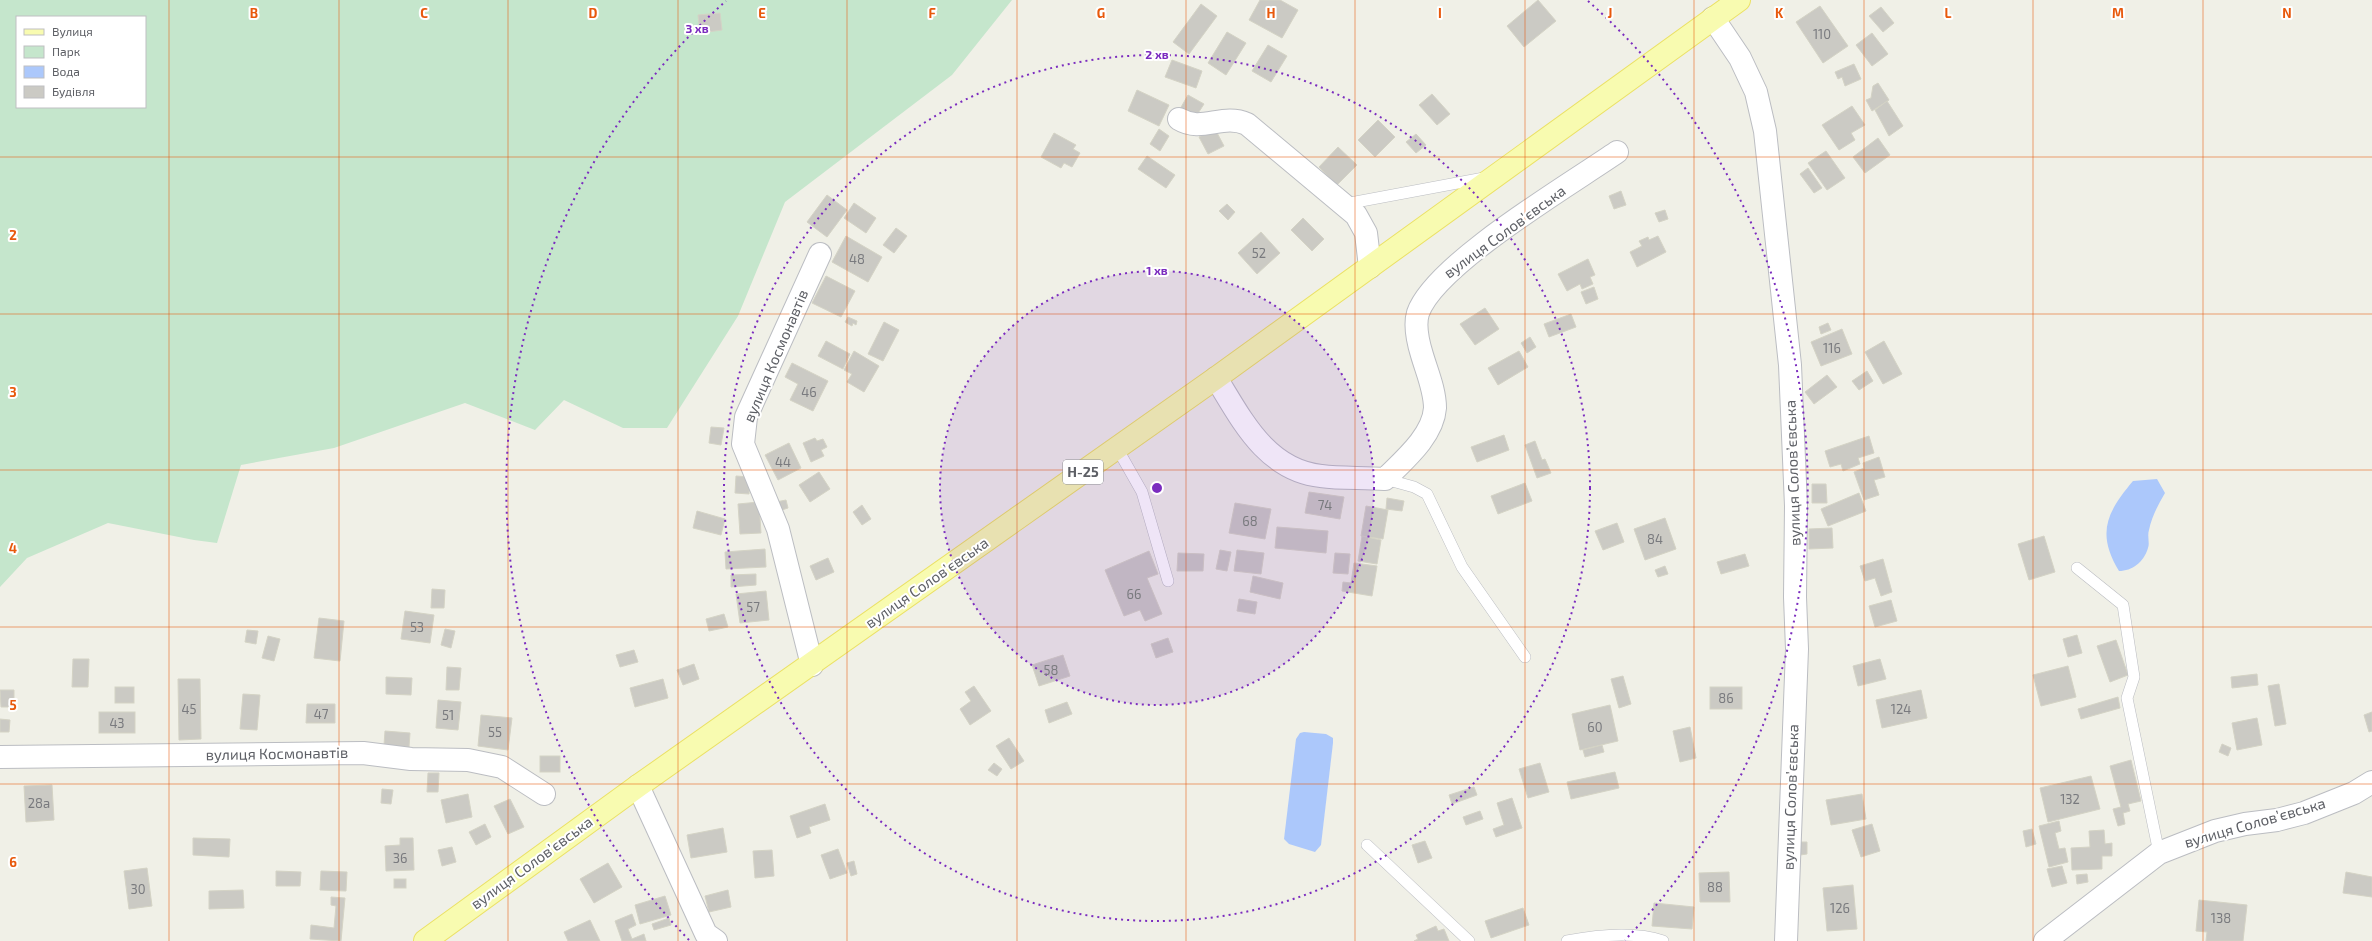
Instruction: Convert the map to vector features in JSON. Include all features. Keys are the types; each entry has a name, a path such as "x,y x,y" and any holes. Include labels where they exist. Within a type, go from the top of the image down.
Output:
{"main road":[{"name":"вулиця Соловʼєвська","path":"425,941 638,786 812,665 1216,378 1493,176 1739,0"}],"street":[{"name":"вулиця Соловʼєвська","path":"1713,18 1740,58 1756,92 1765,131 1790,365 1796,506 1797,649 1786,941"},
{"path":"1179,119 1194,126 1225,121 1240,121 1247,124 1345,204 1362,223 1368,242 1370,267"},
{"name":"вулиця Соловʼєвська","path":"1385,478 1417,446 1433,420 1434,397 1417,331 1418,314 1425,298 1444,276 1486,242 1617,152"},
{"name":"вулиця Космонавтів","path":"812,665 778,529 743,444 746,417 820,254"},
{"path":"1216,378 1250,433 1270,455 1285,466 1304,473 1321,476 1385,478"},
{"name":"вулиця Космонавтів","path":"0,757 363,753 411,759 468,760 502,767 544,794"},
{"name":"вулиця Соловʼєвська","path":"2045,941 2158,854 2215,831 2245,824 2277,820 2304,813 2354,793 2372,782"},
{"path":"638,786 709,939"}],"lane":[{"path":"1345,204 1493,176"},
{"path":"1116,448 1142,492 1168,581"},
{"path":"1385,478 1414,487 1427,494 1462,566 1525,657"},
{"path":"2077,568 2123,605 2134,677 2127,698 2158,854"},
{"path":"1367,845 1469,941"},
{"path":"1567,941 1624,935 1640,936 1663,941"}],"green space":[{"path":"0,0 1012,0 952,75 785,202 738,316 667,428 623,428 564,400 535,430 465,403 334,448 241,465 217,543 194,540 108,523 27,558 0,587"}],"water":[{"path":"2157,479 2165,493 2158,506 2148,532 2149,546 2144,558 2137,565 2124,571 2119,571 2112,557 2106,534 2111,513 2133,481"},
{"path":"1300,733 1326,734 1333,738 1321,845 1315,852 1289,844 1284,839 1296,739"}],"building":[{"path":"1260,0 1280,0 1298,10 1282,38 1249,20"},
{"path":"1538,0 1556,21 1524,47 1507,26"},
{"path":"1201,4 1217,16 1189,54 1173,42"},
{"path":"1820,6 1848,46 1823,63 1796,22"},
{"path":"1881,7 1894,23 1883,32 1869,16"},
{"path":"720,13 722,30 700,33 698,15"},
{"path":"1227,32 1246,43 1226,75 1208,63"},
{"path":"1872,33 1888,54 1872,66 1856,45"},
{"path":"1268,45 1287,56 1271,82 1252,71"},
{"path":"1172,60 1202,71 1196,88 1165,77"},
{"path":"1854,64 1861,79 1845,86 1842,77 1838,79 1835,72"},
{"path":"1878,83 1889,100 1872,111 1866,100 1871,98 1873,86"},
{"path":"1137,90 1169,105 1159,126 1128,111"},
{"path":"1432,94 1450,114 1437,125 1419,105"},
{"path":"1188,95 1204,104 1195,118 1180,109"},
{"path":"1887,101 1903,126 1889,136 1875,110"},
{"path":"1852,106 1865,125 1851,133 1855,140 1839,150 1822,125"},
{"path":"1378,120 1395,137 1375,157 1358,140"},
{"path":"1159,129 1169,136 1160,151 1150,144"},
{"path":"1215,129 1224,146 1208,154 1199,137"},
{"path":"1054,133 1076,145 1073,149 1080,153 1072,167 1064,163 1061,168 1041,157"},
{"path":"1416,134 1426,145 1416,153 1406,142"},
{"path":"1878,138 1890,155 1865,173 1853,157"},
{"path":"1338,147 1357,165 1337,185 1319,167"},
{"path":"1826,151 1845,178 1827,190 1808,163"},
{"path":"1147,156 1175,175 1166,188 1138,169"},
{"path":"1808,168 1822,188 1814,193 1800,174"},
{"path":"1621,191 1626,205 1614,209 1609,196"},
{"path":"827,195 847,210 827,237 807,222"},
{"path":"854,203 876,218 866,233 844,218"},
{"path":"1227,204 1235,212 1228,220 1219,211"},
{"path":"1665,210 1668,219 1659,222 1655,213"},
{"path":"1303,218 1324,239 1312,251 1291,230"},
{"path":"896,228 907,236 894,253 883,245"},
{"path":"1261,232 1280,253 1257,274 1238,253"},
{"path":"846,236 882,257 868,282 832,262"},
{"path":"1658,236 1666,252 1637,267 1630,252 1642,246 1639,241 1648,237 1649,240"},
{"path":"1588,259 1595,275 1590,277 1593,284 1582,289 1580,284 1567,291 1558,274"},
{"path":"826,276 855,291 841,317 812,303"},
{"path":"1594,287 1598,299 1586,304 1581,292"},
{"path":"1485,308 1499,329 1475,345 1460,324"},
{"path":"1571,314 1576,327 1549,337 1544,324"},
{"path":"848,317 857,321 856,325 853,323 852,326 845,322"},
{"path":"884,322 899,330 883,361 868,354"},
{"path":"1828,323 1831,330 1821,334 1819,327"},
{"path":"1842,329 1852,354 1821,366 1811,342"},
{"path":"1530,337 1536,347 1527,353 1521,343"},
{"path":"826,341 850,354 843,369 818,356"},
{"path":"1884,341 1902,374 1883,384 1865,352"},
{"path":"854,351 879,366 864,392 847,382 852,374 844,370"},
{"path":"1519,351 1528,367 1498,385 1488,368"},
{"path":"792,363 828,381 813,411 790,400 798,384 785,377"},
{"path":"1867,371 1873,381 1859,390 1852,381"},
{"path":"1827,375 1837,387 1814,404 1805,392"},
{"path":"711,427 724,428 721,445 709,443"},
{"path":"1504,435 1509,450 1477,462 1471,447"},
{"path":"1869,436 1874,453 1858,458 1860,464 1843,471 1841,464 1830,467 1825,451"},
{"path":"815,438 817,441 823,439 827,447 821,450 824,456 811,462 803,443"},
{"path":"1535,441 1542,460 1545,459 1551,473 1537,478 1525,445"},
{"path":"789,443 801,468 778,480 765,455"},
{"path":"1879,457 1885,477 1874,480 1879,495 1864,500 1854,472 1864,468 1863,463"},
{"path":"819,472 830,489 810,502 799,485"},
{"path":"736,476 750,477 749,494 735,493"},
{"path":"1525,483 1532,501 1498,514 1491,496"},
{"path":"1812,484 1826,484 1827,503 1812,503"},
{"path":"1309,492 1344,497 1340,519 1305,513"},
{"path":"1859,493 1866,511 1828,526 1821,509"},
{"path":"1387,498 1404,501 1402,511 1386,509"},
{"path":"786,500 788,508 779,511 776,502"},
{"path":"759,502 761,533 740,534 738,504"},
{"path":"1235,503 1271,509 1265,539 1229,533"},
{"path":"862,505 871,519 862,525 853,512"},
{"path":"1366,506 1388,510 1383,539 1361,536"},
{"path":"697,511 725,519 721,535 693,528"},
{"path":"1665,518 1676,549 1645,560 1634,529"},
{"path":"1617,523 1624,542 1603,550 1595,531"},
{"path":"1277,527 1328,531 1326,553 1275,548"},
{"path":"1832,528 1833,548 1809,549 1809,529"},
{"path":"1362,536 1381,540 1377,564 1358,561"},
{"path":"2044,536 2055,572 2029,580 2018,544"},
{"path":"765,549 766,567 726,569 725,552"},
{"path":"1220,550 1231,552 1227,571 1216,569"},
{"path":"1237,550 1264,553 1261,574 1234,571"},
{"path":"1149,551 1158,574 1147,578 1162,614 1145,621 1140,610 1124,616 1105,570"},
{"path":"1178,553 1204,554 1203,571 1177,571"},
{"path":"1335,553 1350,554 1348,574 1333,573"},
{"path":"1745,554 1749,566 1721,574 1717,562"},
{"path":"828,558 834,572 816,580 810,566"},
{"path":"1883,559 1892,592 1881,596 1875,578 1865,581 1860,566"},
{"path":"1354,563 1377,566 1372,596 1342,591 1343,582 1351,583"},
{"path":"1665,566 1668,574 1658,577 1655,570"},
{"path":"756,574 756,585 731,587 731,575"},
{"path":"1253,576 1283,583 1280,599 1250,592"},
{"path":"432,589 445,590 444,608 431,608"},
{"path":"766,591 769,620 740,623 736,594"},
{"path":"1239,599 1257,602 1255,614 1237,611"},
{"path":"1891,600 1897,621 1875,627 1869,606"},
{"path":"405,611 434,615 430,643 401,639"},
{"path":"724,614 728,627 709,631 706,619"},
{"path":"319,618 344,621 340,661 314,658"},
{"path":"445,629 455,631 451,648 441,645"},
{"path":"247,630 258,631 256,644 245,642"},
{"path":"2077,635 2082,653 2068,657 2063,639"},
{"path":"268,636 280,639 274,661 262,658"},
{"path":"1168,638 1173,652 1156,658 1151,644"},
{"path":"2116,640 2128,675 2110,682 2097,646"},
{"path":"634,650 638,662 620,667 616,655"},
{"path":"1063,655 1070,676 1039,686 1032,665"},
{"path":"73,659 89,659 88,687 72,687"},
{"path":"1880,659 1886,679 1858,686 1853,666"},
{"path":"694,664 699,679 683,685 677,670"},
{"path":"2068,666 2076,697 2041,706 2033,675"},
{"path":"447,667 461,668 459,690 446,690"},
{"path":"2257,674 2258,685 2232,688 2231,677"},
{"path":"1623,676 1631,704 1619,708 1611,679"},
{"path":"386,677 412,678 411,695 386,694"},
{"path":"178,679 200,679 201,739 179,740"},
{"path":"663,679 668,698 635,707 630,688"},
{"path":"2279,684 2286,724 2275,726 2268,686"},
{"path":"974,686 991,711 970,725 960,709 971,701 965,692"},
{"path":"115,687 134,687 134,703 115,703"},
{"path":"1710,687 1742,687 1742,709 1710,709"},
{"path":"0,690 14,690 14,707 1,707"},
{"path":"1921,690 1927,718 1882,728 1876,700"},
{"path":"243,694 260,695 257,730 240,729"},
{"path":"2118,697 2120,708 2081,719 2078,709"},
{"path":"438,700 461,702 458,730 436,728"},
{"path":"1067,702 1072,714 1049,723 1045,710"},
{"path":"307,704 335,704 335,723 306,723"},
{"path":"1610,705 1618,741 1580,750 1572,714"},
{"path":"99,712 135,712 135,733 99,733"},
{"path":"2372,712 2372,731 2369,732 2364,715"},
{"path":"481,715 512,718 508,750 478,746"},
{"path":"2257,718 2262,745 2237,750 2232,723"},
{"path":"0,719 10,720 9,732 0,732"},
{"path":"1690,727 1696,758 1680,762 1673,731"},
{"path":"385,731 410,733 409,747 384,745"},
{"path":"1009,738 1024,761 1011,769 996,746"},
{"path":"2222,744 2231,748 2228,756 2219,752"},
{"path":"1602,745 1604,752 1585,757 1583,750"},
{"path":"540,756 560,756 560,772 540,772"},
{"path":"2131,760 2141,801 2128,804 2130,811 2123,813 2125,824 2118,826 2113,809 2121,807 2110,766"},
{"path":"994,763 1002,769 997,776 988,770"},
{"path":"1540,763 1549,792 1528,798 1519,769"},
{"path":"1615,772 1619,788 1571,799 1567,782"},
{"path":"428,773 439,773 438,792 427,792"},
{"path":"2091,776 2100,809 2048,822 2040,788"},
{"path":"52,785 54,820 26,822 24,786"},
{"path":"1474,787 1477,795 1452,804 1449,795"},
{"path":"382,789 393,790 391,804 381,803"},
{"path":"468,794 472,817 446,823 441,800"},
{"path":"1862,794 1866,819 1831,825 1826,800"},
{"path":"1512,798 1522,828 1496,837 1493,829 1504,825 1497,803"},
{"path":"510,799 524,827 508,834 494,806"},
{"path":"825,804 830,820 809,827 811,833 797,838 790,816"},
{"path":"1480,811 1483,819 1466,825 1463,817"},
{"path":"2059,821 2061,831 2055,833 2059,849 2065,848 2068,862 2049,867 2039,826"},
{"path":"485,824 491,837 476,845 469,832"},
{"path":"1872,824 1880,851 1861,857 1852,830"},
{"path":"723,828 727,852 691,858 687,835"},
{"path":"2032,829 2036,844 2026,847 2023,831"},
{"path":"2104,830 2105,844 2112,843 2112,856 2102,856 2102,869 2072,870 2071,848 2090,847 2089,831"},
{"path":"193,838 230,839 229,857 193,855"},
{"path":"400,838 413,838 414,870 386,871 385,846 400,845"},
{"path":"1425,841 1432,858 1418,863 1412,845"},
{"path":"1800,842 1807,842 1807,854 1800,855"},
{"path":"452,847 456,862 442,866 438,850"},
{"path":"838,849 847,873 830,879 821,855"},
{"path":"772,850 774,876 755,878 753,851"},
{"path":"854,861 857,874 851,876 847,863"},
{"path":"608,863 622,887 594,903 580,879"},
{"path":"2062,866 2067,883 2052,887 2047,869"},
{"path":"147,868 152,906 129,909 124,871"},
{"path":"276,871 301,872 300,886 276,886"},
{"path":"321,871 347,872 346,891 320,890"},
{"path":"1729,872 1730,902 1700,902 1699,873"},
{"path":"2346,872 2372,877 2372,897 2343,893"},
{"path":"2087,874 2088,882 2077,884 2076,875"},
{"path":"394,879 406,879 406,888 394,888"},
{"path":"1853,885 1857,929 1827,931 1823,888"},
{"path":"243,890 244,908 209,909 209,891"},
{"path":"728,890 731,907 709,912 705,896"},
{"path":"665,896 671,915 640,924 635,905"},
{"path":"331,897 345,898 341,941 310,939 311,925 334,928 336,906 331,905"},
{"path":"2199,900 2247,905 2243,941 2206,941 2207,932 2196,931"},
{"path":"1654,903 1694,907 1692,929 1652,926"},
{"path":"1523,908 1529,925 1491,938 1485,921"},
{"path":"632,914 636,925 628,929 632,939 644,934 646,941 622,941 615,921"},
{"path":"669,918 671,925 654,930 652,924"},
{"path":"590,920 600,941 568,941 564,932"},
{"path":"1436,926 1438,931 1444,929 1449,941 1414,941 1418,939 1416,935"}]}
